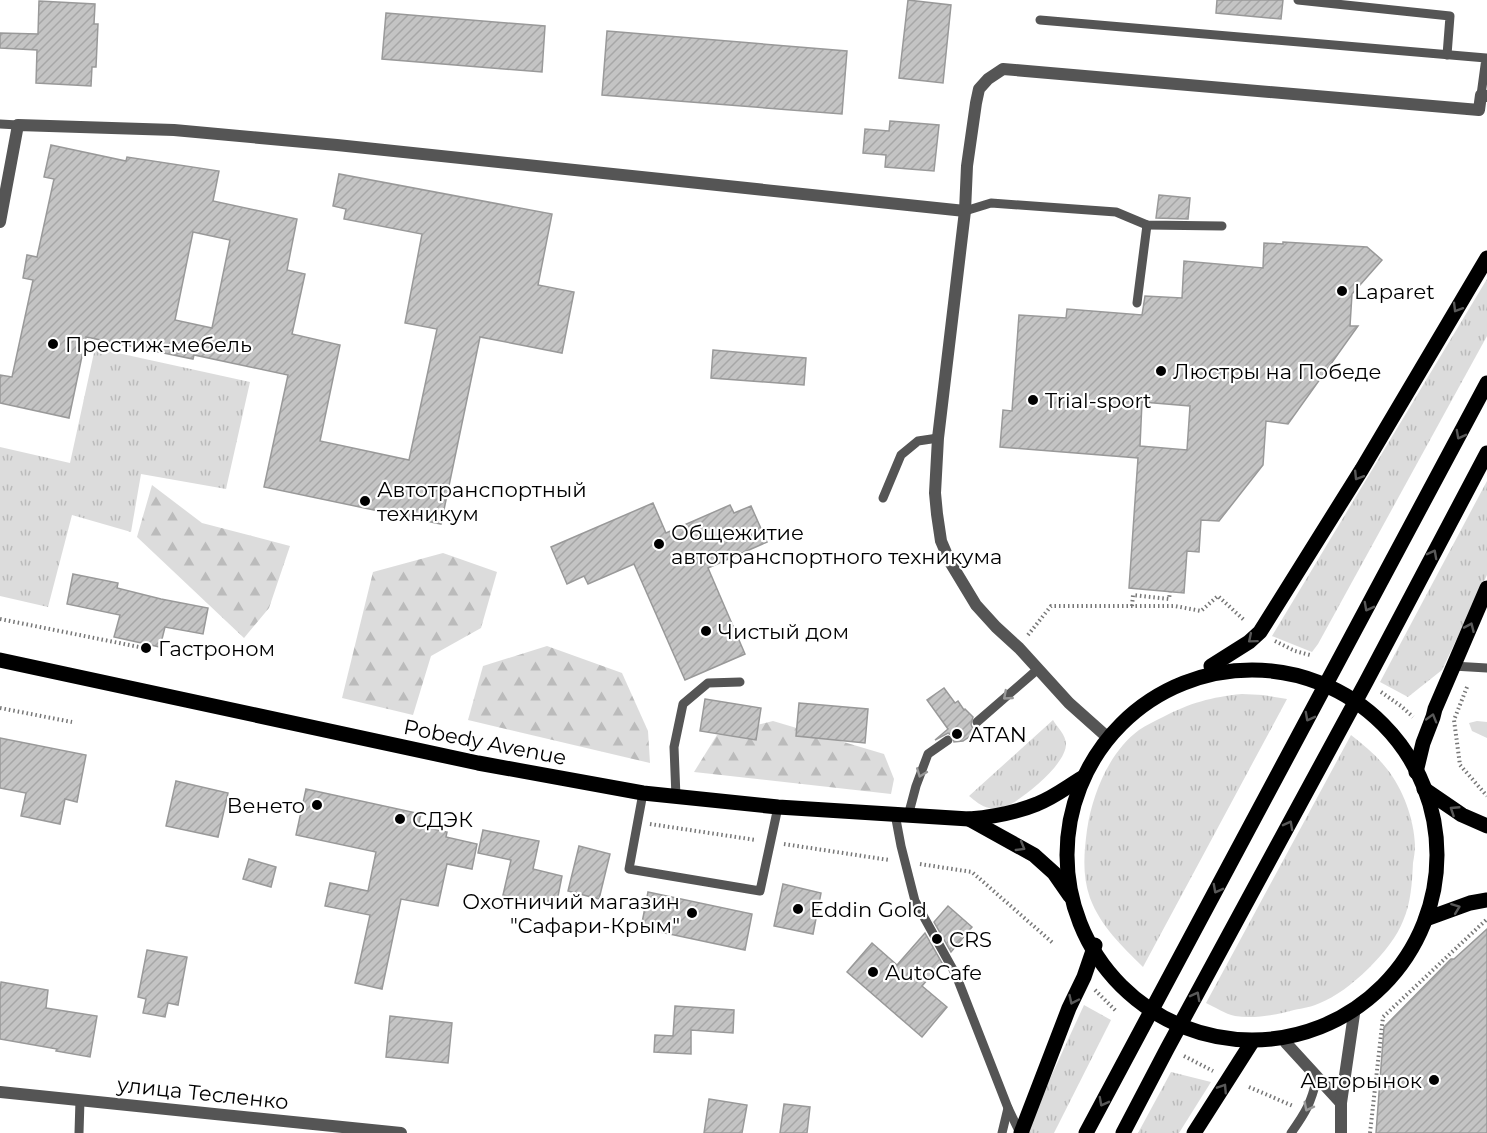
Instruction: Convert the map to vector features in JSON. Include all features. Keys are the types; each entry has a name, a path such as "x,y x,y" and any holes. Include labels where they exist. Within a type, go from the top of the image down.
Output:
{"main road":[{"path":"1203,671 1266,665 1290,672 1340,695 1383,727 1416,772 1424,789 1435,832 1436,876 1426,919 1402,966 1376,995 1354,1014 1334,1026 1286,1043 1252,1042 1215,1037 1185,1027 1148,1006 1119,979 1095,945 1073,900 1068,879 1068,844 1073,810 1082,778 1093,756 1106,736 1131,711 1164,687 1203,671 1240,648 1260,632 1362,469 1487,258"},
{"path":"1086,1133 1487,383"},
{"path":"1123,1133 1487,453"},
{"path":"1416,772 1435,709 1487,588"},
{"name":"Pobedy Avenue","path":"0,660 478,763 642,793 676,797 778,807 969,819 995,816 1037,804 1058,794 1082,778"},
{"path":"1424,789 1462,815 1487,826"},
{"name":"Pobedy Avenue","path":"969,819 1034,855 1054,873 1073,900"},
{"path":"1426,919 1470,903 1487,900"},
{"path":"1020,1133 1095,945"},
{"path":"1194,1133 1252,1042"}],"street":[{"path":"1106,736 1069,702 976,605 950,562 941,541 935,493 938,438 965,211 968,166 979,89 988,79 1004,69 1479,110 1484,96"},
{"path":"0,222 18,125 174,130 244,136 965,211"},
{"path":"1341,1133 1341,1103 1354,1014"},
{"path":"1286,1043 1341,1103"},
{"name":"улица Тесленко","path":"0,1092 401,1133"}],"lane":[{"path":"1298,0 1450,16 1447,55"},
{"path":"1040,20 1486,58 1484,96"},
{"path":"0,124 18,125"},
{"path":"965,211 991,203 1013,204 1116,212 1147,225 1222,226"},
{"path":"1137,303 1147,225"},
{"path":"883,498 901,455 918,441 938,438"},
{"path":"1453,666 1487,668"},
{"path":"977,722 1038,669"},
{"path":"676,797 674,747 683,704 708,683 740,682"},
{"path":"948,740 928,754 902,815 905,862 915,901 956,975 1020,1133"},
{"path":"642,793 630,869 760,891 778,807"},
{"path":"1291,1133 1306,1111 1313,1096 1317,1078"},
{"path":"79,1133 80,1100"},
{"path":"1002,1133 1008,1108"}],"path":[{"path":"1131,606 1132,595 1169,599 1170,592"},
{"path":"1019,648 1051,606 1175,606 1201,611 1218,596 1244,620"},
{"path":"0,619 139,647"},
{"path":"1269,638 1295,651 1310,655"},
{"path":"1474,667 1454,720 1460,765 1487,796"},
{"path":"1381,692 1413,717"},
{"path":"0,708 72,722"},
{"path":"638,822 972,872 1054,944"},
{"path":"1370,1133 1383,1017 1487,919"},
{"path":"1095,989 1117,1012"},
{"path":"1184,1056 1215,1072"}],"green space":[{"path":"1487,279 1487,336 1318,644 1312,652 1272,636"},
{"path":"95,348 250,382 226,489 141,474 131,532 72,515 48,607 0,596 0,447 70,463"},
{"path":"1487,481 1487,575 1442,670 1408,697 1380,682"},
{"path":"152,485 202,523 290,546 269,608 244,638 137,537"},
{"path":"443,553 497,572 481,628 431,656 413,715 342,698 373,572"},
{"path":"547,646 622,673 648,731 650,763 468,720 483,666"},
{"path":"1242,694 1287,699 1143,967 1106,927 1087,889 1084,864 1086,839 1089,817 1098,789 1119,750 1142,728 1192,704"},
{"path":"1053,720 1065,737 1064,752 1060,761 1035,786 1011,804 997,808 984,806 969,796"},
{"path":"773,721 884,754 894,779 891,794 694,772 717,735"},
{"path":"1487,722 1487,738 1472,731 1469,723"},
{"path":"1351,735 1387,769 1403,795 1410,815 1415,850 1411,893 1403,921 1380,957 1356,980 1331,998 1311,1006 1265,1016 1242,1017 1224,1012 1206,1003"},
{"path":"1084,1005 1111,1020 1054,1133 1025,1133"},
{"path":"1171,1072 1211,1082 1179,1133 1138,1133"}],"building":[{"path":"908,0 951,5 943,83 899,78"},
{"path":"1217,0 1283,0 1281,19 1216,13"},
{"path":"39,1 95,4 94,24 98,24 96,67 92,67 91,86 36,83 37,50 0,48 0,33 38,34"},
{"path":"386,13 545,26 542,72 382,59"},
{"path":"607,31 847,51 842,114 602,95"},
{"path":"890,121 939,125 934,171 885,167 886,155 863,153 865,129 889,131"},
{"path":"51,145 126,161 127,157 219,171 213,201 297,219 287,270 305,274 292,334 340,345 320,441 409,460 437,329 405,323 422,234 344,219 346,209 333,206 339,174 552,214 538,285 574,292 562,353 480,337 441,524 264,487 288,375 194,355 193,359 86,337 69,418 0,403 0,375 12,377 33,280 23,278 27,255 37,257 54,179 44,177","holes":["193,232 230,240 212,328 175,320"]},
{"path":"1159,195 1190,198 1188,219 1156,218"},
{"path":"1283,242 1367,247 1382,260 1352,294 1350,326 1358,326 1288,424 1266,421 1263,465 1219,521 1201,520 1199,552 1187,551 1184,593 1129,588 1138,458 1000,447 1003,410 1012,411 1019,315 1066,318 1067,309 1142,315 1145,296 1182,298 1184,261 1263,268 1264,243 1283,244","holes":["1142,402 1190,406 1187,450 1140,446"]},
{"path":"713,350 806,358 804,385 711,378"},
{"path":"653,503 666,533 730,505 734,513 751,506 767,542 708,568 745,654 685,680 634,564 588,584 584,576 567,584 551,547"},
{"path":"73,574 118,583 117,588 208,608 203,634 165,627 160,647 114,637 120,615 67,604"},
{"path":"944,688 955,703 958,701 973,717 971,724 976,730 963,741 954,742 953,736 948,733 935,740 948,729 927,700"},
{"path":"705,699 761,708 756,740 700,731"},
{"path":"799,703 868,709 865,743 796,736"},
{"path":"0,738 86,755 77,802 65,799 60,824 21,816 26,793 0,788"},
{"path":"176,781 228,793 218,837 166,826"},
{"path":"306,789 421,814 418,826 447,832 446,837 477,844 472,869 447,864 438,906 401,899 382,989 355,983 370,915 325,906 330,883 368,891 376,852 296,835"},
{"path":"483,830 539,841 533,869 562,876 556,906 503,895 511,860 478,853"},
{"path":"579,846 610,854 599,899 568,891"},
{"path":"249,859 276,867 271,887 243,879"},
{"name":"Eddin Gold","path":"783,884 821,893 813,934 774,926"},
{"path":"648,892 752,914 745,950 641,928"},
{"path":"948,906 972,927 951,952 934,922"},
{"name":"Авторынок","path":"1487,929 1487,1133 1376,1133 1384,1027 1451,959 1454,959"},
{"path":"925,933 942,963 922,986 947,1007 922,1037 847,972 872,943 897,965"},
{"path":"147,950 187,957 178,1005 168,1003 165,1017 143,1013 146,999 138,997"},
{"path":"1,982 48,990 46,1008 97,1016 90,1057 0,1039"},
{"path":"675,1006 734,1010 733,1033 691,1030 691,1054 654,1052 655,1035 673,1036"},
{"path":"390,1016 452,1023 448,1063 386,1057"},
{"path":"709,1099 747,1105 742,1133 704,1133"},
{"path":"784,1104 810,1107 807,1133 780,1133"}],"place":[{"name":"Laparet","path":"1342,291"},
{"name":"Престиж-мебель","path":"53,344"},
{"name":"Люстры на Победе","path":"1161,371"},
{"name":"Trial-sport","path":"1033,400"},
{"name":"Автотранспортный техникум","path":"365,501"},
{"name":"Общежитие автотранспортного техникума","path":"659,544"},
{"name":"Чистый дом","path":"706,631"},
{"name":"Гастроном","path":"146,648"},
{"name":"ATAN","path":"957,734"},
{"name":"Венето","path":"317,805"},
{"name":"СДЭК","path":"400,819"},
{"name":"Eddin Gold","path":"798,909"},
{"name":"Охотничий магазин \"Сафари-Крым\"","path":"692,913"},
{"name":"CRS","path":"937,939"},
{"name":"AutoCafe","path":"873,972"},
{"name":"Авторынок","path":"1434,1080"}]}
